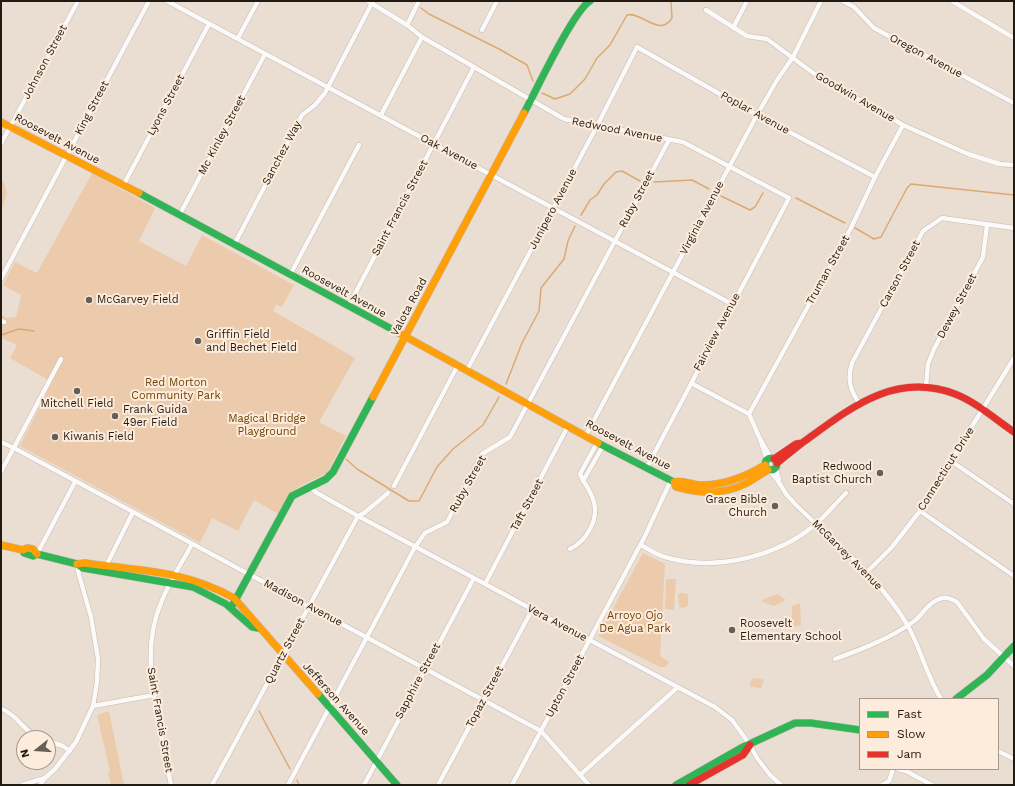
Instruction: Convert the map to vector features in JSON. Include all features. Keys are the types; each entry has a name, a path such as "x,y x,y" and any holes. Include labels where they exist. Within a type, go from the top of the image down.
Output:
{"street":[{"name":"Johnson Street","path":"1,144 78,1"},
{"name":"King Street","path":"1,279 149,1"},
{"name":"Oak Avenue","path":"167,1 176,3 209,24 328,86 732,304"},
{"path":"238,38 258,1"},
{"path":"407,25 419,1"},
{"path":"482,30 497,1"},
{"name":"Valota Road","path":"231,608 292,496 326,478 333,472 572,23 590,1"},
{"path":"733,28 747,1"},
{"name":"Virginia Avenue","path":"586,436 757,115 777,80 793,57 821,1"},
{"name":"Oregon Avenue","path":"843,1 854,8 874,28 1014,104"},
{"path":"952,1 1014,38"},
{"name":"Redwood Avenue","path":"370,2 407,25 422,37 564,119 683,142 789,198"},
{"name":"Sanchez Way","path":"234,245 302,115 315,105 328,86 370,2"},
{"name":"Goodwin Avenue","path":"706,10 747,36 767,39 816,75 903,125 968,154 1000,164 1014,165"},
{"name":"Lyons Street","path":"122,186 209,24"},
{"path":"380,114 422,37"},
{"name":"Poplar Avenue","path":"637,47 757,115 874,177"},
{"name":"Junipero Avenue","path":"467,370 554,208 637,47"},
{"name":"Mc Kinley Street","path":"179,216 265,54"},
{"name":"Saint Francis Street","path":"348,307 474,67"},
{"name":"Roosevelt Avenue","path":"1,122 458,365 600,445 673,481 710,486 740,479 771,464 859,403 889,390 926,386 956,394 1014,432"},
{"name":"Truman Street","path":"749,414 851,228 874,177 903,125"},
{"name":"Ruby Street","path":"288,785 415,547 425,533 447,522 482,454 510,437 669,140"},
{"path":"290,275 359,145"},
{"name":"Fairview Avenue","path":"647,467 789,198"},
{"name":"Carson Street","path":"859,403 849,386 849,373 852,363 923,231 942,218 987,226 1014,228"},
{"name":"Dewey Street","path":"926,386 928,364 934,349 983,257 987,226"},
{"name":"Connecticut Drive","path":"867,572 892,547 920,511 1014,358"},
{"path":"1,472 62,359"},
{"path":"394,486 458,365"},
{"path":"691,383 749,414"},
{"name":"McGarvey Avenue","path":"749,414 778,481 786,494 815,524 867,572 887,595 908,626 941,698"},
{"name":"Taft Street","path":"485,584 568,426"},
{"name":"Madison Avenue","path":"1,442 250,575 368,636 541,731 589,785"},
{"path":"570,549 578,545 582,540 594,519 595,509 593,499 580,474 600,445"},
{"path":"951,461 1014,504"},
{"name":"Upton Street","path":"512,785 641,545 673,481"},
{"path":"37,554 75,482"},
{"name":"Vera Avenue","path":"310,487 317,493 415,547 715,707 732,720 750,745 757,758 770,775 781,785"},
{"path":"358,516 364,513 388,493"},
{"path":"641,545 665,557 690,562 730,561 761,553 785,543 815,524 846,493"},
{"path":"920,511 1014,576"},
{"path":"106,566 133,512"},
{"name":"Quartz Street","path":"212,785 358,516"},
{"name":"Saint Francis Street","path":"172,785 154,694 150,663 153,626 160,603 192,544"},
{"name":"Jefferson Avenue","path":"1,546 23,550 24,553 33,556 37,554 78,564 86,563 176,574 199,580 220,590 236,601 257,624 258,628 282,656 397,785"},
{"path":"40,785 45,778 56,769 70,751 93,706 97,682 98,659 95,637 78,564"},
{"name":"Jefferson Avenue","path":"78,564 83,568 144,580 194,587 213,596 231,608 252,627 258,628"},
{"name":"Sapphire Street","path":"364,785 474,578"},
{"path":"835,659 877,642 908,626 920,617 932,603 944,598 951,598 965,612 984,639 1014,666"},
{"name":"Topaz Street","path":"438,785 532,610"},
{"path":"957,698 984,679 1005,658 1014,646"},
{"path":"580,775 678,687"},
{"path":"93,706 154,694"},
{"path":"2,709 12,713 27,730"},
{"path":"676,785 741,748 795,724 812,722 840,729 859,730"},
{"path":"56,744 70,751"},
{"path":"689,785 743,755 750,745"},
{"path":"999,752 1014,759"},
{"path":"882,785 888,781 893,770"},
{"path":"902,770 932,785"},
{"path":"22,785 45,778"}],"green space":[{"name":"Red Morton Community Park","path":"92,173 155,208 139,241 186,266 202,235 294,285 282,307 276,305 273,311 355,358 319,422 346,436 327,473 300,486 287,497 278,514 254,500 238,531 212,518 200,543 20,446 52,382 10,358 17,345 1,338 1,315 8,318 16,317 21,295 3,285 15,262 37,273"},
{"path":"1,179 6,187 6,198 1,210"},
{"name":"Arroyo Ojo De Agua Park","path":"643,553 665,564 660,656 669,662 666,667 660,667 598,636"},
{"path":"666,579 676,579 674,610 665,609"},
{"path":"678,594 688,594 688,606 683,608 679,607"},
{"path":"778,594 786,600 774,606 763,602 762,600"},
{"path":"800,603 801,626 792,627 792,606"},
{"path":"757,678 764,680 761,688 750,686 751,679"},
{"path":"109,711 124,785 111,785 108,772 110,771 97,715"}],"waterway":[{"path":"542,93 555,99 570,94 585,79 597,58 610,45 627,15 638,17 656,25 662,25 667,23 672,18 671,1"},
{"path":"421,8 429,14 499,49 527,65 533,81"},
{"path":"581,215 590,200 597,195 604,184 616,172 622,171 640,181"},
{"path":"654,182 692,180 709,189"},
{"path":"855,228 874,239 881,237 907,188 911,184 1014,195"},
{"path":"721,196 750,210 755,207 763,193"},
{"path":"796,198 845,223"},
{"path":"506,384 522,343 539,311 541,288 564,259 568,241 575,226"},
{"path":"1,335 19,329 34,331"},
{"path":"346,459 357,469 409,501 419,501 437,467 453,449 483,425 499,397"},
{"path":"259,711 290,769"},
{"path":"297,780 299,785"}],"traffic: fast":[{"path":"524,113 565,35 574,20 590,1"},
{"path":"139,193 399,333"},
{"path":"231,608 292,496 326,479 333,472 373,397"},
{"path":"598,443 674,482"},
{"path":"769,458 773,458 777,464 773,470 769,470 765,466 765,462 769,458"},
{"path":"23,550 24,553 33,556 37,554 77,564 83,568 193,587 226,604 252,627 258,628"},
{"path":"957,698 987,675 1014,646"},
{"path":"318,694 397,785"},
{"path":"676,785 741,748 795,723 811,723 859,730"}],"traffic: slow":[{"path":"373,397 524,113"},
{"path":"1,122 139,193"},
{"path":"399,333 598,443"},
{"path":"765,465 742,477 717,484 699,485 674,482 676,487 694,491 712,492 730,490 747,483 768,470"},
{"path":"1,545 23,550 27,548 33,549 37,554"},
{"path":"77,564 85,563 161,573 197,582 234,598 318,694"}],"traffic: jam":[{"path":"802,443 855,406 892,390 912,387 933,388 963,397 1014,432"},
{"path":"774,459 796,444 802,443 777,463"},
{"path":"689,785 743,755 750,745"}],"place":[{"name":"McGarvey Field","path":"89,300"},
{"name":"Griffin Field and Bechet Field","path":"198,341"},
{"name":"Mitchell Field","path":"77,391"},
{"name":"Frank Guida 49er Field","path":"115,416"},
{"name":"Kiwanis Field","path":"55,437"},
{"name":"Redwood Baptist Church","path":"880,473"},
{"name":"Grace Bible Church","path":"775,506"},
{"name":"Roosevelt Elementary School","path":"732,630"}],"park label":[{"name":"Magical Bridge Playground","path":"267,425"}]}
